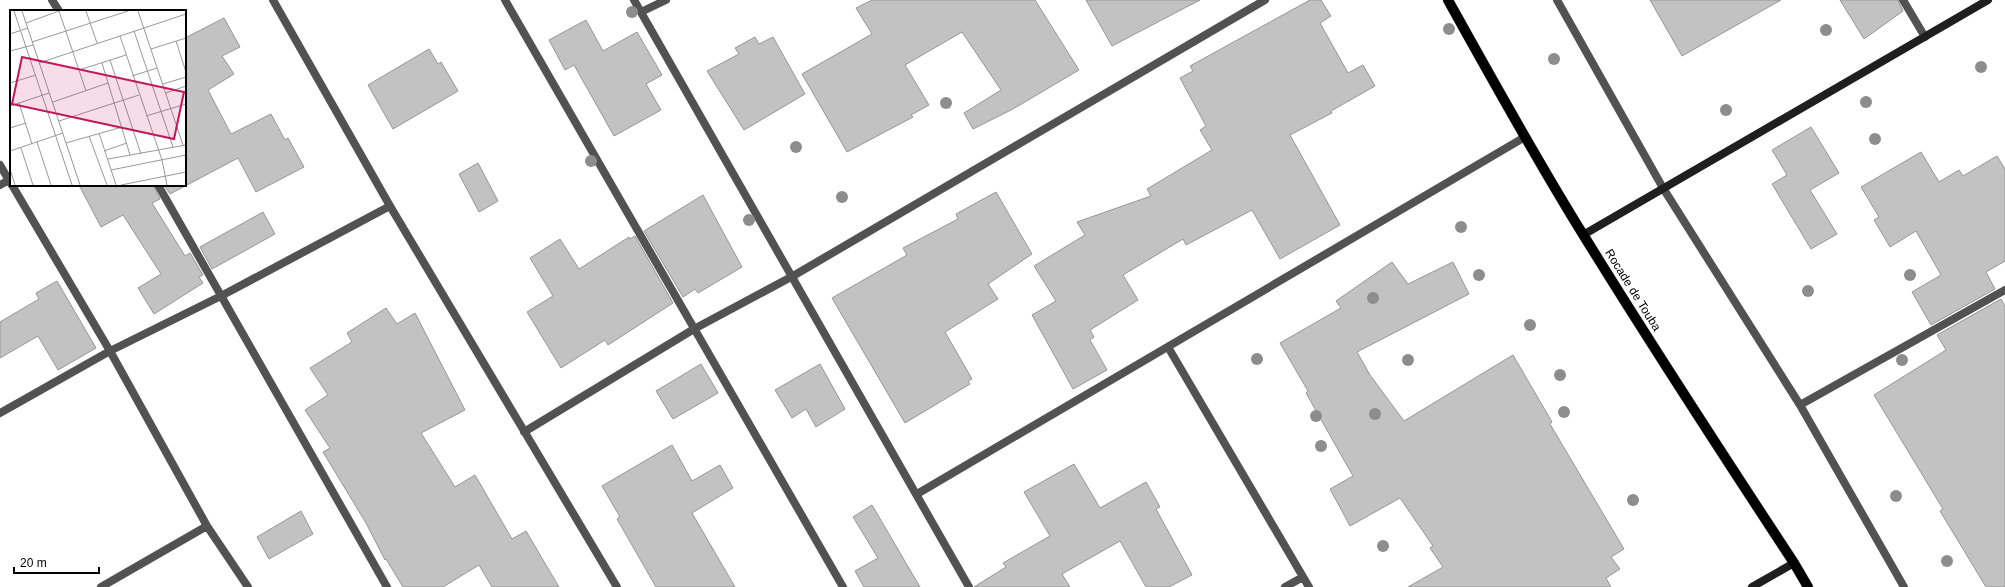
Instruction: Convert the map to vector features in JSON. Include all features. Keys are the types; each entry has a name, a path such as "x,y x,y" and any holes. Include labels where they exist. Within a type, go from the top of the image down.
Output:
{"main road":[{"name":"Rocade de Touba","path":"1448,0 1525,137 1583,235 1676,384 1794,563 1808,587"}],"street":[{"path":"52,0 58,10"},
{"path":"273,0 390,206 617,587"},
{"path":"505,0 843,587"},
{"path":"634,0 918,494 969,587"},
{"path":"641,12 666,0"},
{"path":"524,432 694,329 793,276 1265,0"},
{"path":"1557,0 1663,188 1800,405 1904,587"},
{"path":"1903,0 1925,37"},
{"path":"1583,235 1988,0"},
{"path":"918,494 1525,137"},
{"path":"0,165 10,181"},
{"path":"0,185 10,183"},
{"path":"13,186 110,351 207,526 248,587"},
{"path":"159,186 387,587"},
{"path":"0,413 110,351 221,296 390,206"},
{"path":"1800,405 2005,290"},
{"path":"1168,347 1309,587"},
{"path":"101,587 207,526"},
{"path":"1752,587 1794,563"},
{"path":"1285,587 1303,577"}],"building":[{"path":"872,0 1035,0 1079,70 1013,109 973,129 964,113 1001,90 962,32 905,65 929,105 911,115 913,117 847,152 802,74 872,34 856,8"},
{"path":"1086,0 1200,0 1112,46"},
{"path":"1310,0 1321,0 1331,16 1320,23 1348,73 1363,65 1375,86 1331,111 1332,113 1290,135 1340,225 1280,259 1252,210 1186,245 1183,239 1123,275 1138,300 1090,330 1094,337 1090,340 1107,370 1073,389 1032,315 1056,301 1034,266 1085,235 1077,222 1151,196 1147,189 1212,150 1200,130 1206,126 1180,78 1193,71 1190,66"},
{"path":"1650,0 1781,0 1682,56"},
{"path":"1840,0 1898,0 1903,11 1864,39"},
{"path":"224,18 240,47 222,56 234,74 208,90 231,134 271,114 285,140 288,138 304,167 256,192 238,158 186,186 186,37"},
{"path":"586,20 603,51 637,32 662,75 646,84 661,110 614,136 574,65 565,70 549,40"},
{"path":"755,37 759,44 773,37 805,94 744,130 707,71 739,54 735,48"},
{"path":"429,49 438,64 441,62 458,91 393,129 368,85"},
{"path":"1811,127 1839,173 1810,190 1837,234 1811,249 1772,184 1787,175 1772,150"},
{"path":"1921,152 1939,182 1959,170 1963,176 1997,156 2005,169 2005,261 1986,272 1995,289 1931,325 1912,292 1941,275 1916,231 1890,247 1874,220 1879,217 1861,187"},
{"path":"478,163 498,201 479,212 459,174"},
{"path":"80,186 154,186 160,199 152,203 185,256 190,253 203,275 199,277 203,283 154,314 138,288 161,274 123,215 101,227"},
{"path":"165,186 185,186 170,194"},
{"path":"996,192 1032,254 988,284 998,299 945,332 972,379 968,381 970,384 905,423 832,298 907,255 903,248 958,219 956,214"},
{"path":"703,195 742,267 698,293 695,289 683,297 644,231"},
{"path":"263,212 275,234 212,269 200,247"},
{"path":"635,236 673,303 608,345 605,340 561,368 527,312 553,296 530,258 560,239 579,269 629,237 630,239"},
{"path":"1392,262 1408,284 1453,262 1469,294 1357,352 1370,375 1404,421 1513,355 1552,422 1550,424 1624,549 1611,557 1620,569 1606,578 1611,587 1408,587 1443,567 1430,548 1433,546 1400,498 1350,526 1330,489 1353,476 1306,393 1308,391 1280,343 1341,308 1336,301"},
{"path":"57,281 96,348 58,370 38,336 0,358 0,322 39,299 36,293"},
{"path":"2001,299 2005,306 2005,587 1986,587 1940,511 1943,509 1874,395 1946,350 1937,335"},
{"path":"386,308 397,324 415,313 465,410 421,433 455,487 475,475 512,539 526,531 559,587 492,587 479,565 443,587 403,587 386,559 385,560 366,523 323,452 330,448 305,410 328,395 310,368 352,342 347,333"},
{"path":"701,364 718,393 673,419 656,391"},
{"path":"820,364 845,409 816,427 806,409 792,418 775,390"},
{"path":"672,445 692,481 720,465 733,488 692,513 735,587 656,587 617,519 620,517 602,486"},
{"path":"1074,464 1100,508 1146,482 1160,507 1156,509 1192,575 1169,587 1146,587 1120,541 1062,574 1070,587 974,587 1006,567 1003,563 1050,536 1024,492"},
{"path":"872,505 920,587 864,587 855,571 878,558 853,517"},
{"path":"301,511 313,534 269,559 257,537"}]}
